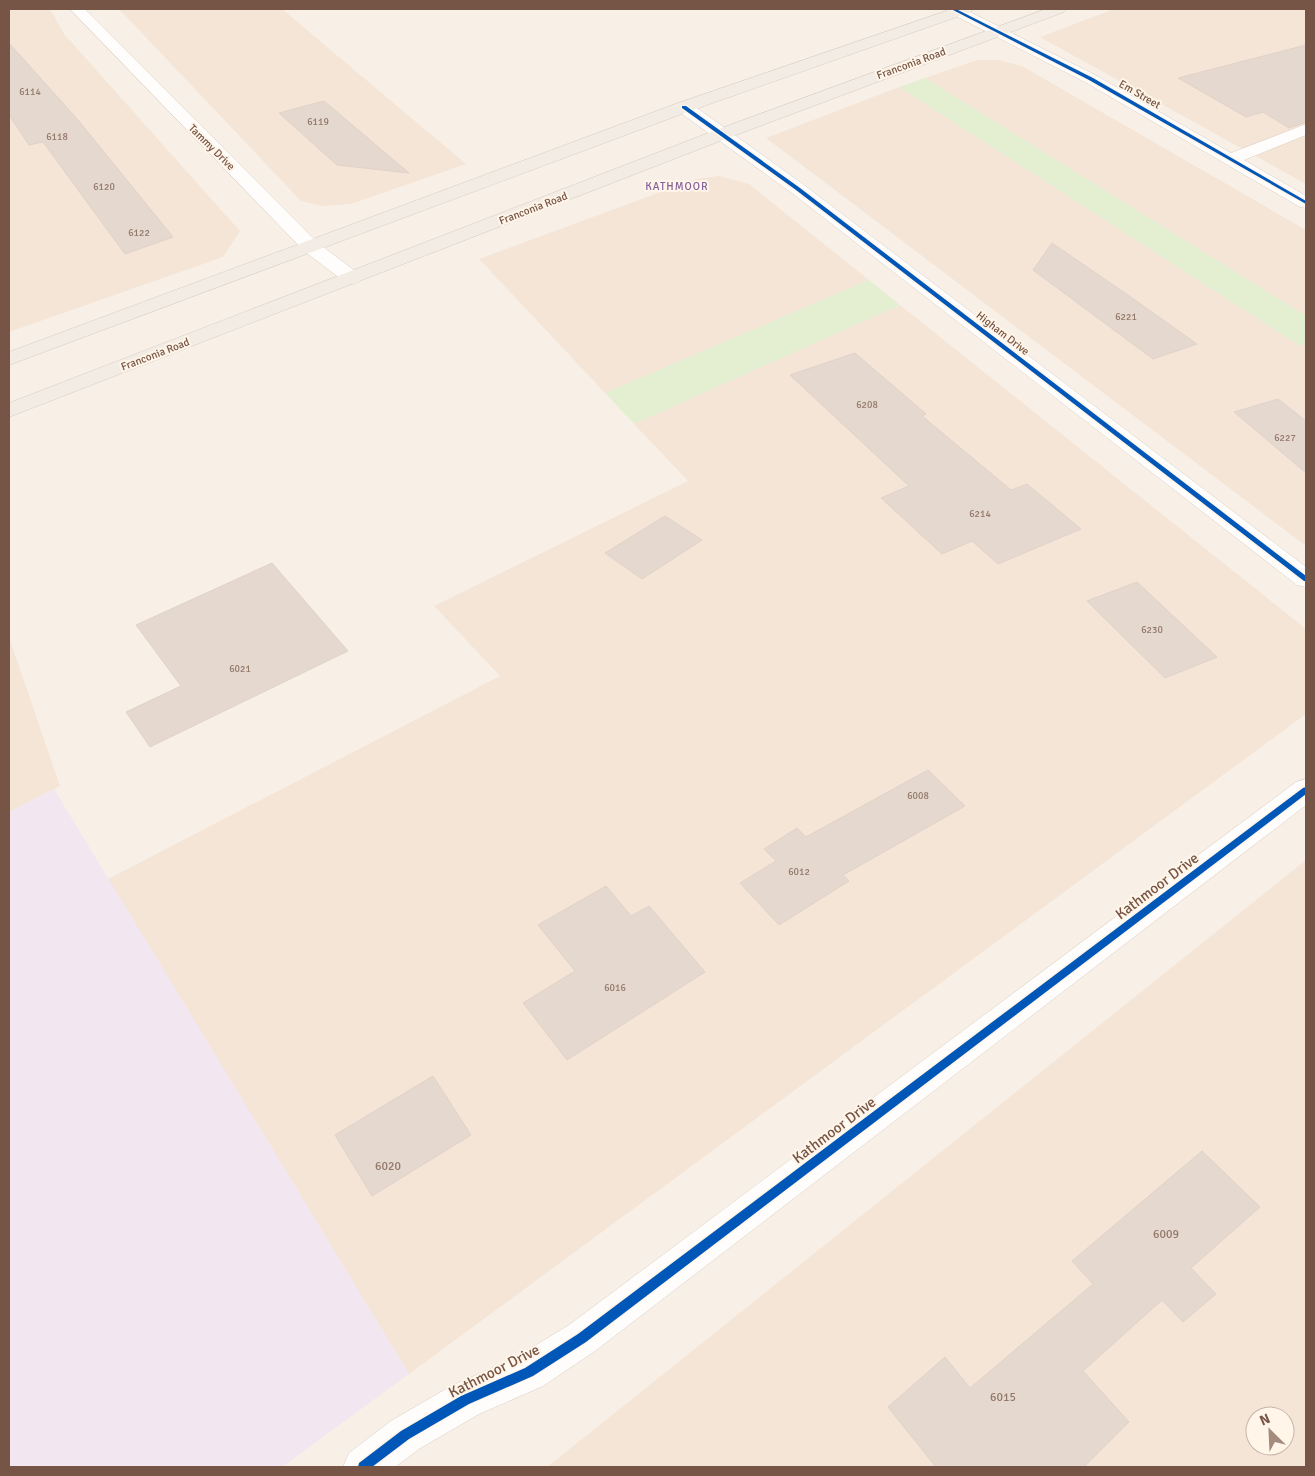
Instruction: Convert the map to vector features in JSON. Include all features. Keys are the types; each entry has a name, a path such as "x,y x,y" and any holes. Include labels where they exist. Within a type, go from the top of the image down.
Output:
{"main road":[{"name":"Franconia Road","path":"9,411 722,134 1059,9"},
{"path":"9,360 684,107 959,10"}],"street":[{"name":"Tammy Drive","path":"78,9 311,247 352,278"},
{"name":"Em Street","path":"959,10 1091,79 1306,203"},
{"name":"Higham Drive","path":"684,107 798,189 1306,579"},
{"path":"1231,159 1306,129"},
{"name":"Kathmoor Drive","path":"363,1467 405,1435 465,1400 529,1372 582,1338 1306,790"}],"shaded area":[{"path":"9,9 50,9 64,34 240,231 223,257 9,332"},
{"path":"119,9 282,9 466,164 351,204 323,206 301,201"},
{"path":"1114,9 1306,9 1306,184 1040,37"},
{"path":"977,60 998,60 1022,66 1306,230 1306,316 925,78"},
{"path":"899,87 1300,346 1306,343 1306,546 766,138"},
{"path":"719,176 749,184 869,280 605,393 479,259 696,179"},
{"path":"900,305 1306,629 1306,714 409,1374 108,879 500,676 434,606 688,481 634,424"},
{"path":"9,637 60,786 9,812"},
{"path":"54,789 409,1374 282,1467 9,1467 9,812"},
{"path":"1306,860 1306,1467 547,1467"}],"green space":[{"path":"925,78 1306,316 1306,343 1300,346 899,87"},
{"path":"869,280 900,305 634,424 605,393"}],"building":[{"path":"9,43 78,120 173,237 125,254 43,142 29,145 9,115"},
{"path":"1306,45 1306,122 1289,128 1263,112 1246,117 1178,78"},
{"path":"324,101 409,173 337,165 279,113"},
{"path":"1052,243 1197,344 1153,359 1033,270"},
{"path":"855,353 926,414 922,416 1011,490 1027,484 1081,529 998,564 972,541 942,554 881,498 909,486 790,375"},
{"path":"1278,399 1306,421 1306,473 1234,412"},
{"path":"665,516 702,540 642,579 605,553"},
{"path":"272,563 348,651 150,747 126,712 181,686 136,625"},
{"path":"1137,582 1217,657 1165,678 1087,601"},
{"path":"928,770 965,806 843,875 849,881 779,925 740,883 776,861 764,849 797,828 806,837"},
{"path":"606,886 631,916 649,906 705,972 567,1060 523,1003 575,971 538,925"},
{"path":"433,1076 471,1135 372,1196 335,1135"},
{"path":"1202,1151 1260,1207 1191,1268 1216,1294 1183,1322 1162,1300 1083,1371 1129,1422 1084,1467 936,1467 888,1407 945,1357 970,1388 1093,1284 1072,1261"}],"cycle path":[{"path":"953,9 1091,79 1306,203"},
{"path":"684,107 798,189 1306,579"},
{"path":"363,1467 405,1435 465,1400 529,1372 582,1338 1306,790"}],"district":[{"name":"KATHMOOR","path":"677,186"}]}
